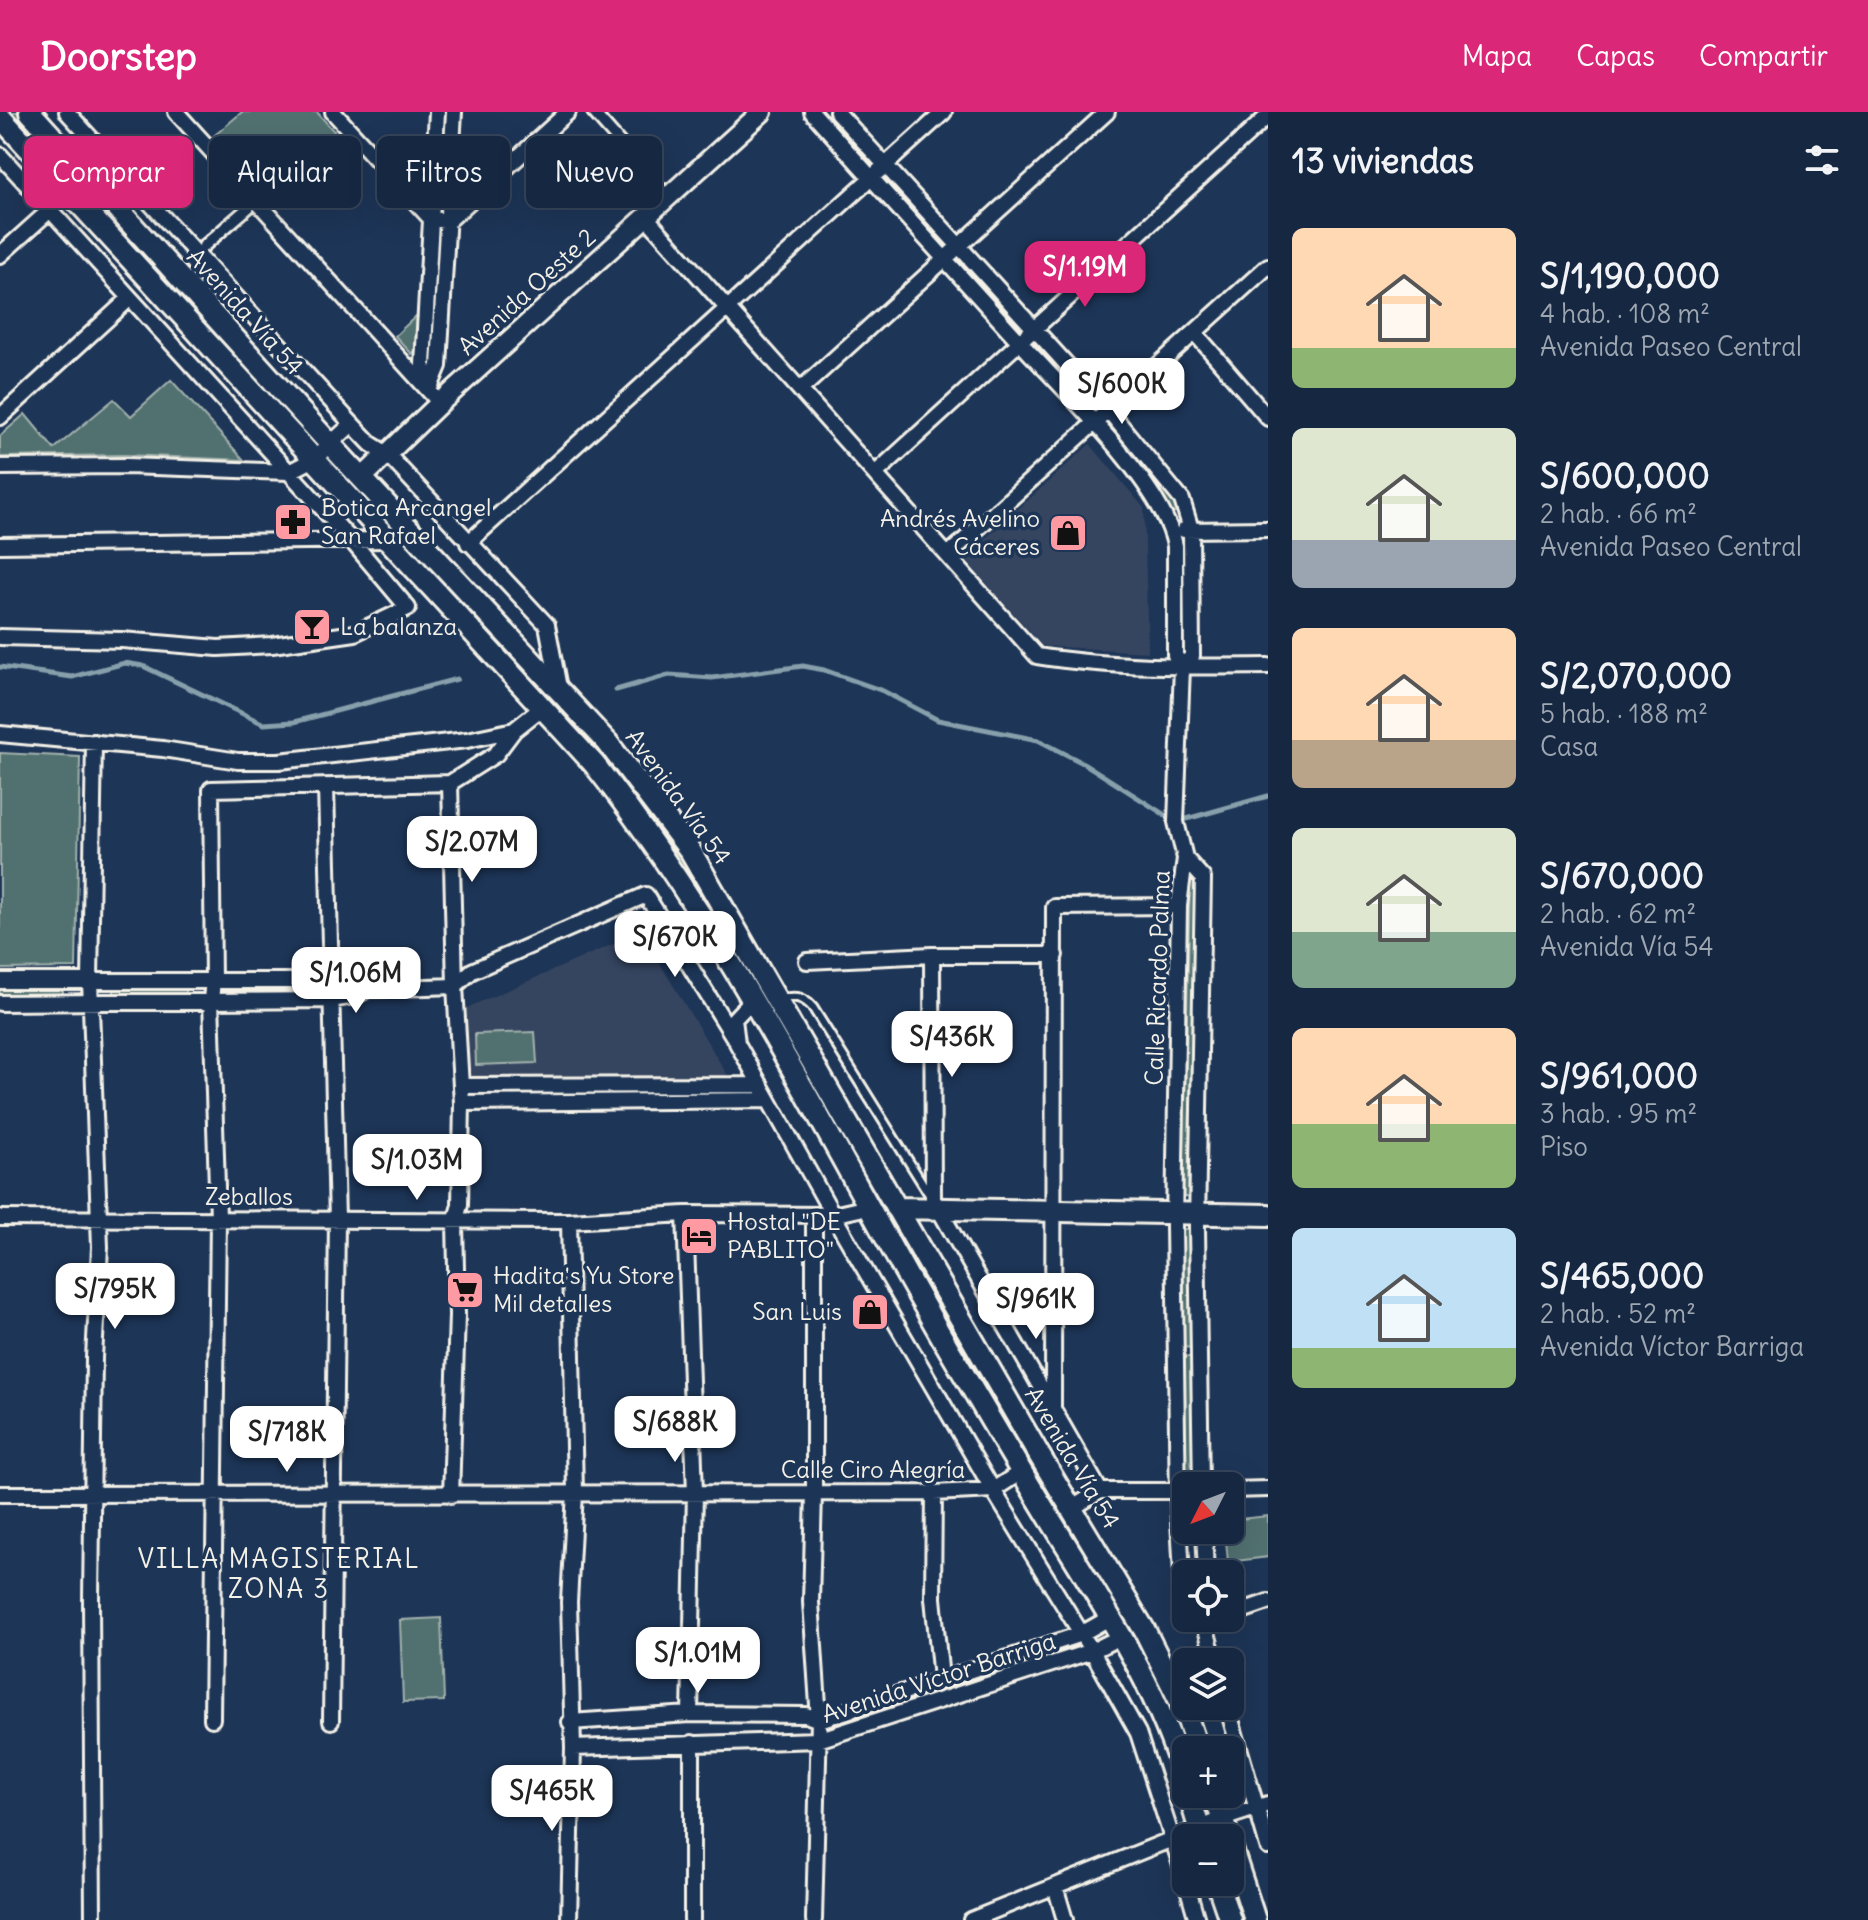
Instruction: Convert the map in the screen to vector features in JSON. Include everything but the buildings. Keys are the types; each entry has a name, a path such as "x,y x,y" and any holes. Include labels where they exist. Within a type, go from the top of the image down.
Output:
{"main road":[{"name":"Avenida Vía 54","path":"30,112 330,444 607,742 691,852 1071,1509 1145,1631 1184,1709 1193,1736"},
{"name":"Avenida Vía 54","path":"0,117 148,282 543,707 639,821 684,887 752,1000 1021,1472 1122,1636 1161,1711 1172,1743"},
{"path":"896,1208 936,1205 1052,1213 1268,1215"},
{"path":"1244,1886 1255,1920"},
{"path":"1222,1896 1230,1920"}],"street":[{"path":"67,112 352,424 371,444 387,454 547,625 559,690"},
{"path":"176,112 434,396"},
{"path":"333,112 431,219 448,221 568,112"},
{"path":"434,396 423,365 437,112"},
{"path":"434,396 439,366 454,112"},
{"path":"593,112 668,197"},
{"name":"Avenida Oeste 2","path":"362,478 387,454 434,396 646,217 762,112"},
{"path":"812,112 1095,424 1135,472 1158,504 1172,531 1175,546 1175,655 1182,667 1176,822 1185,858"},
{"path":"837,112 1109,411 1182,500 1191,529 1192,656 1182,667"},
{"path":"468,543 944,112"},
{"path":"800,390 1107,112"},
{"path":"875,474 1268,116"},
{"path":"0,155 351,540 408,608 355,633 272,645 218,648 122,640 0,637"},
{"path":"204,246 248,208"},
{"path":"0,255 50,210"},
{"path":"646,217 1037,656 1182,667 1268,666"},
{"path":"948,555 1268,266"},
{"path":"0,417 129,299"},
{"path":"1195,333 1268,418"},
{"path":"0,467 127,466 289,472 314,459 352,424"},
{"path":"1172,531 1268,529"},
{"path":"0,545 389,540"},
{"path":"212,1719 218,1218 211,1000 211,789 450,783 496,754 514,730 543,707"},
{"path":"0,734 94,742 238,761 279,761 467,740 514,730"},
{"path":"93,1920 91,1600 94,1358 100,1220 91,1063 94,742"},
{"path":"450,783 455,986 462,1103 460,1205 455,1222 457,1315 451,1495"},
{"path":"326,787 337,1220 331,1721"},
{"name":"Calle Ricardo Palma","path":"1181,1472 1174,1214 1179,906 1185,858"},
{"name":"Calle Ricardo Palma","path":"1185,858 1203,878 1197,1214 1201,1472"},
{"path":"0,1003 330,1000 355,996 368,989 455,986 472,971 646,895 737,1043 833,1215 1138,1733 1172,1835"},
{"path":"1053,1409 1054,907 1179,906"},
{"path":"807,961 932,955 1055,955"},
{"path":"932,955 936,1205 1100,1491"},
{"path":"0,981 330,981 357,983 368,989"},
{"path":"737,1043 734,1019 752,1000"},
{"path":"461,1086 761,1085"},
{"path":"462,1103 768,1100"},
{"path":"868,1207 896,1208"},
{"name":"Zeballos","path":"0,1218 569,1221 685,1214 833,1215 868,1207"},
{"path":"685,1214 695,1493 690,1714"},
{"path":"814,1215 811,1602 819,1720 814,1920"},
{"path":"569,1221 575,1492 569,1602 573,1748 569,1920"},
{"name":"Calle Ciro Alegría","path":"0,1494 934,1493 993,1490 1021,1472"},
{"path":"1244,1490 1268,1489"},
{"path":"1071,1509 1100,1491 1172,1491"},
{"path":"934,1493 933,1598 941,1679"},
{"path":"1244,1610 1268,1602"},
{"path":"819,1720 1081,1634 1111,1617"},
{"name":"Avenida Víctor Barriga","path":"573,1748 818,1740 1092,1651 1122,1636"},
{"name":"Avenida Víctor Barriga","path":"570,1722 690,1714 806,1715 819,1720"},
{"path":"1232,1720 1261,1806 1268,1847"},
{"path":"692,1743 692,1920"},
{"path":"1238,1824 1261,1806"},
{"path":"971,1920 1172,1838"},
{"path":"1055,1886 1065,1920"},
{"path":"1190,1896 1197,1920"}],"lane":[{"path":"778,999 796,996 805,999 936,1205"}],"shaded area":[{"name":"Andrés Avelino Cáceres","path":"1090,444 1144,508 1148,652 1043,646 964,558"},
{"path":"641,932 728,1076 468,1078 464,1009"}],"green space":[{"path":"21,112 43,136 27,136 8,115"},
{"path":"242,112 317,112 338,136 214,136"},
{"path":"92,208 108,208 294,413 286,421"},
{"path":"418,314 415,351 412,354 395,336"},
{"path":"171,380 244,460 125,455 0,457 0,436 25,414 54,449 114,399 131,416"},
{"path":"1118,433 1179,510 1171,514 1155,488 1114,437"},
{"path":"356,482 554,696 547,701 350,487"},
{"path":"558,701 608,756 688,861 727,928 719,933 551,707"},
{"path":"0,753 80,757 76,968 0,969"},
{"path":"1190,881 1195,881 1188,1197 1183,1197"},
{"path":"186,987 186,994 114,995 114,988"},
{"path":"233,987 306,988 306,995 233,994"},
{"path":"63,988 63,995 0,996 0,989"},
{"path":"535,1032 537,1063 476,1065 475,1034"},
{"path":"1180,1229 1190,1229 1193,1348 1183,1347"},
{"path":"910,1249 1161,1678 1172,1704 1172,1720 1178,1720 1185,1736 1172,1737 902,1253"},
{"path":"1183,1357 1193,1357 1194,1472 1184,1472"},
{"path":"1268,1516 1268,1557 1228,1560 1226,1544 1244,1544 1244,1519"},
{"path":"441,1618 444,1701 403,1702 400,1620"},
{"path":"1061,1648 1065,1653 838,1727 838,1721"}],"waterway":[{"path":"0,667 72,677 125,663 143,666 264,724 294,722 457,679"},
{"path":"616,690 669,675 712,678 803,666 824,670 883,691 938,720 1038,740 1085,764 1176,822 1268,796"}],"place":[{"name":"Botica Arcangel San Rafael","path":"293,522"},
{"name":"Andrés Avelino Cáceres","path":"1068,533"},
{"name":"La balanza","path":"312,627"},
{"name":"Hostal \"DE PABLITO\"","path":"699,1236"},
{"name":"Hadita's Yu Store Mil detalles","path":"465,1290"},
{"name":"San Luis","path":"870,1312"}],"district":[{"name":"VILLA MAGISTERIAL ZONA 3","path":"279,1574"}]}
